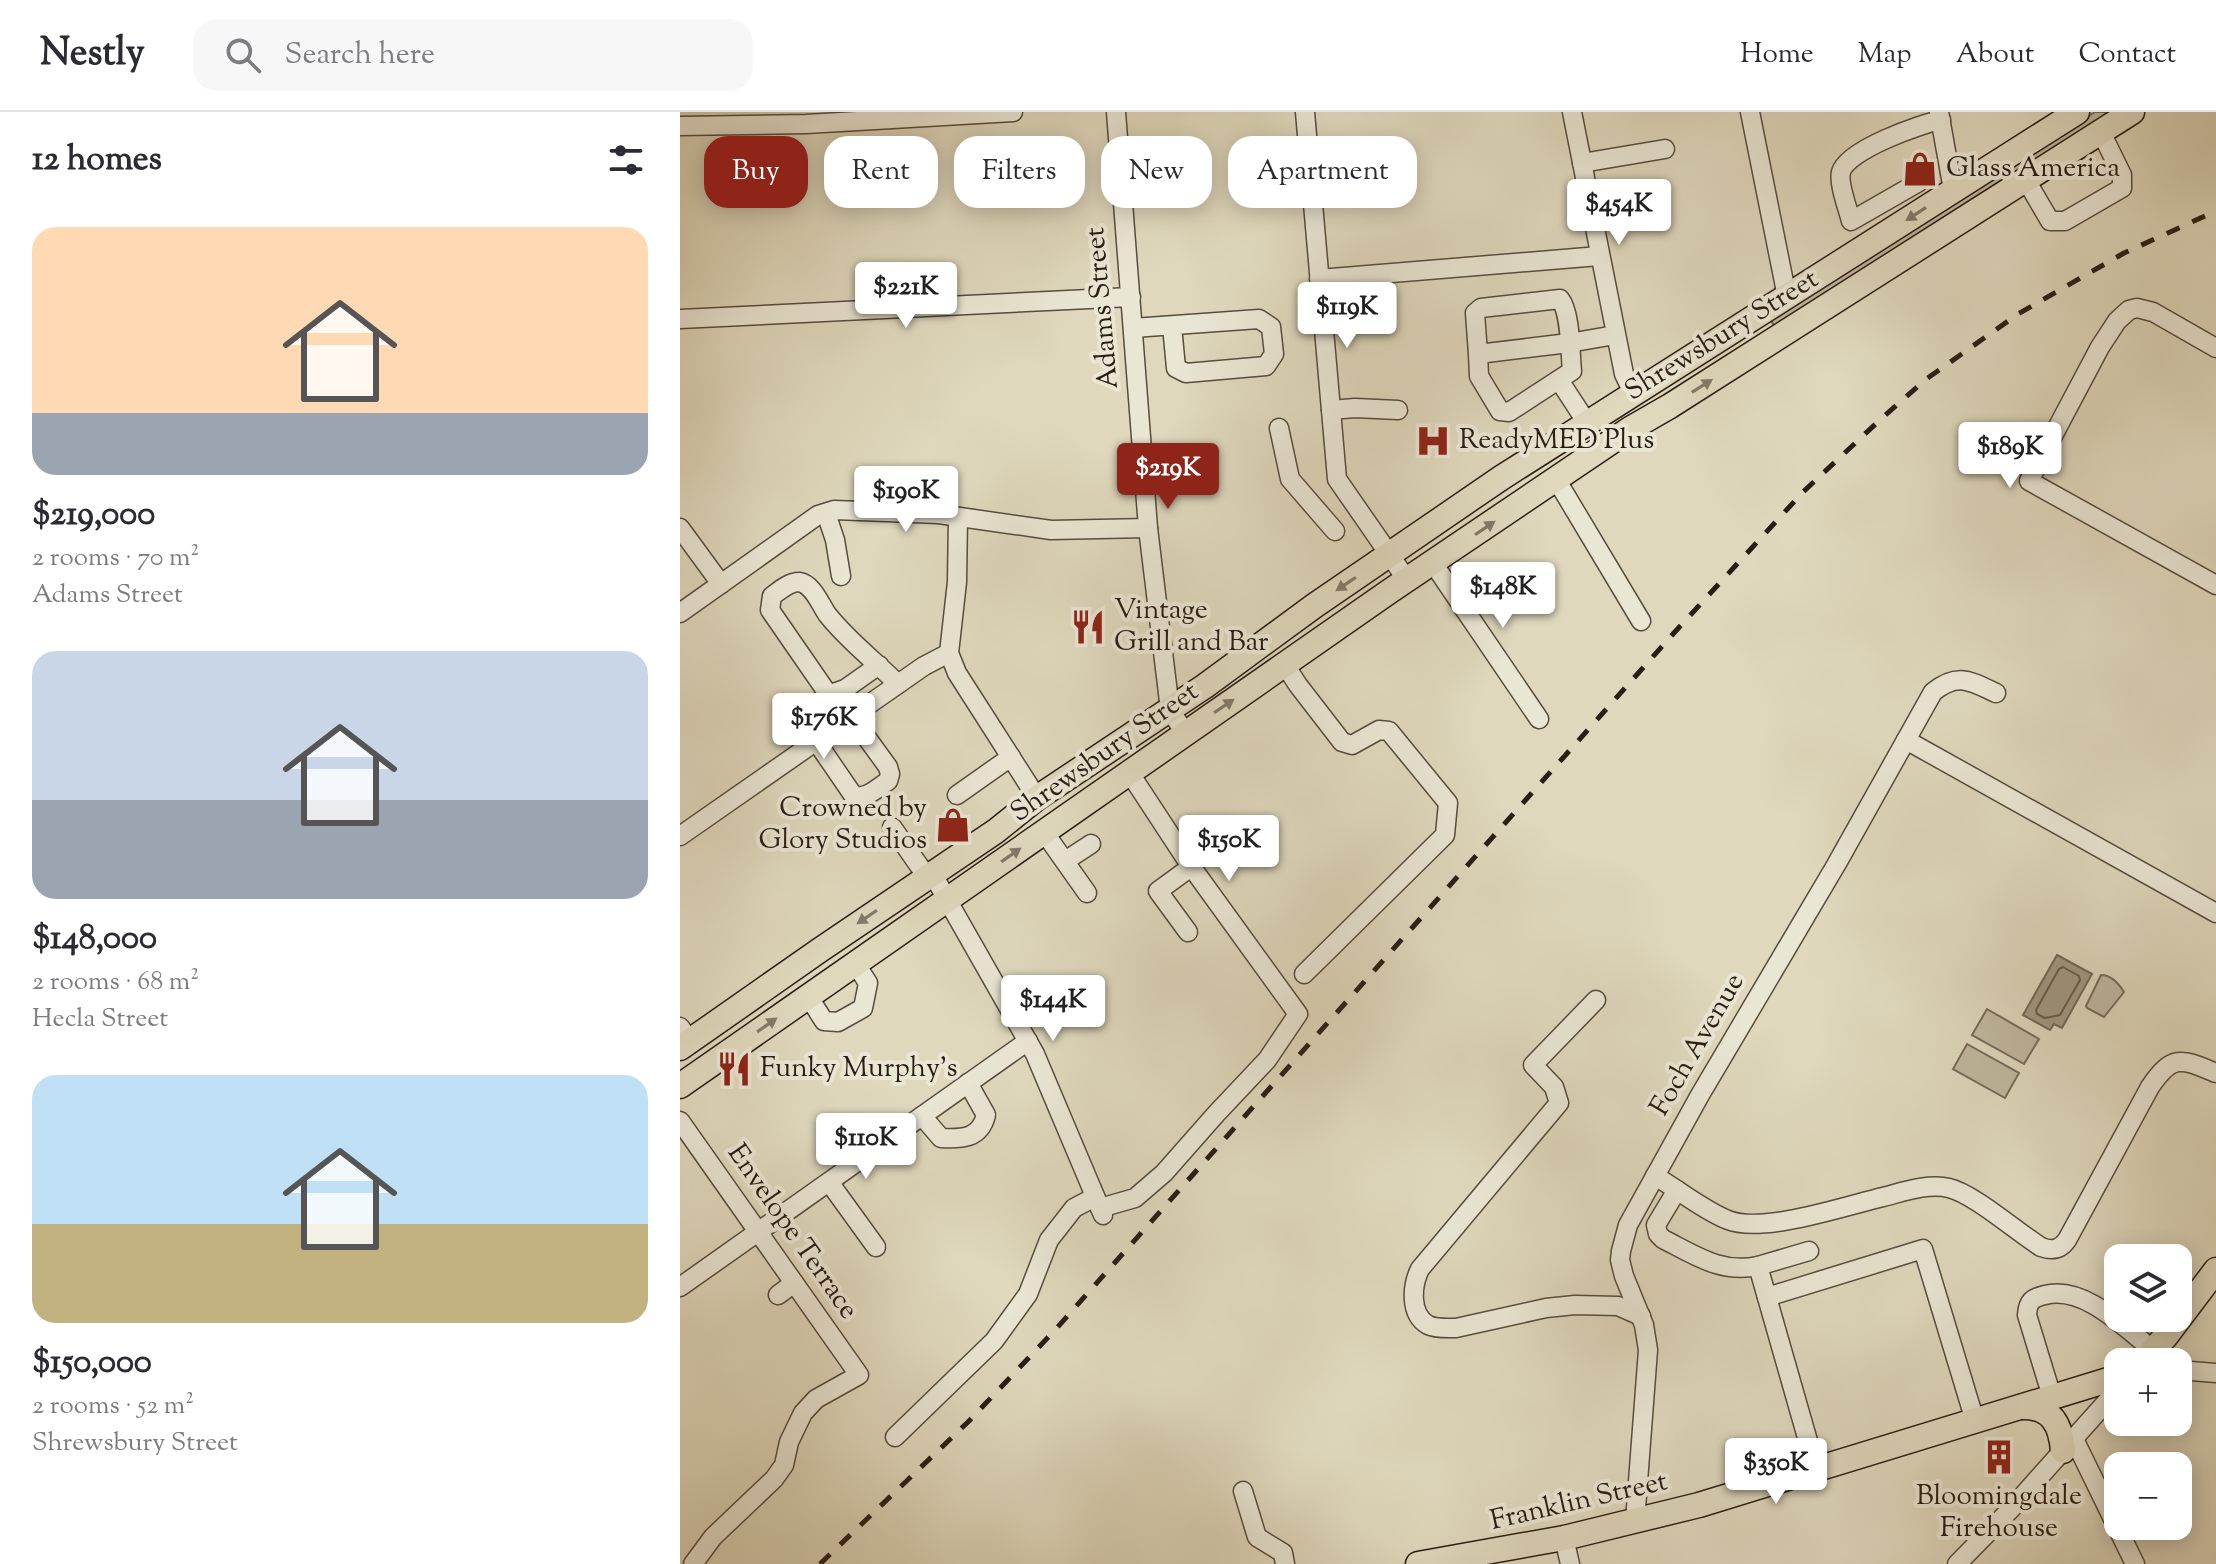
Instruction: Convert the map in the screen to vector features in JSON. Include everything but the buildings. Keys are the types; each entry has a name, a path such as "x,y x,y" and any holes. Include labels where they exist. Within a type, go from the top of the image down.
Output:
{"main road":[{"name":"Shrewsbury Street","path":"683,1039 996,831 1037,798 1170,710 1314,606 1501,478 1953,190 2045,121 2077,112"},
{"name":"Shrewsbury Street","path":"680,1086 1185,733 1648,417 1684,398 2132,112"},
{"path":"2154,1348 2216,1270"},
{"name":"Franklin Street","path":"1418,1564 1564,1538 1699,1505 2104,1381"},
{"path":"2019,1407 2042,1410 2055,1421 2068,1445"}],"street":[{"path":"680,126 806,124 1013,112"},
{"name":"Adams Street","path":"1116,112 1148,528 1170,710 1185,733"},
{"path":"1314,112 1305,112 1337,479 1407,580"},
{"path":"1572,112 1615,335 1624,374 1633,393"},
{"path":"1750,112 1787,297"},
{"path":"1919,182 1851,221 1840,173 1855,155 1940,116 1953,190"},
{"path":"2026,180 2050,221 2057,222 2065,221 2122,188 2122,175 2101,132"},
{"path":"1582,163 1665,149"},
{"path":"1319,279 1599,256"},
{"path":"680,319 1131,297"},
{"path":"1560,299 1564,304 1569,343 1572,371 1509,412 1500,411 1479,376 1475,313 1481,308 1560,299"},
{"path":"2216,348 2153,312 2137,308 2129,310 2117,321 2100,347 2029,481 2216,585"},
{"path":"1133,328 1259,319 1271,327 1274,354 1266,366 1186,373 1176,368 1172,326"},
{"path":"1478,354 1615,335"},
{"path":"1559,380 1587,423"},
{"path":"1331,410 1398,410"},
{"path":"1279,428 1290,479 1335,531"},
{"path":"1556,479 1641,621"},
{"path":"1316,508 1343,488"},
{"path":"680,613 818,515 834,510 939,514 1051,530 1148,528"},
{"path":"826,513 835,540 841,576"},
{"path":"958,517 957,582 949,653 957,673 1037,798"},
{"path":"680,528 721,584"},
{"path":"1433,563 1539,719"},
{"path":"879,665 845,689 831,694 826,691 770,610 772,596 797,582 810,588 828,616 879,665 898,684"},
{"path":"680,836 924,666 949,653"},
{"path":"1285,665 1342,742 1352,745 1379,730 1389,731 1448,803 1445,835 1304,974"},
{"name":"Foch Avenue","path":"1635,1521 1648,1350 1641,1316 1624,1276 1621,1251 1628,1225 1933,692 1955,679 1969,680 1996,693"},
{"path":"816,741 853,795 865,796 888,781 888,767 851,716"},
{"path":"1906,740 2216,913"},
{"path":"957,795 1011,757"},
{"path":"895,1437 994,1341 1028,1294 1049,1240 1074,1208 1099,1207 1135,1198 1164,1173 1267,1060 1298,1014 1191,867 1129,772"},
{"path":"892,827 947,899 1028,1041 1099,1207"},
{"path":"1044,832 1087,893"},
{"path":"1065,861 1091,844"},
{"path":"1188,932 1158,891 1191,867"},
{"path":"808,996 824,1021 838,1022 863,1008 868,983 855,963"},
{"path":"1596,1000 1533,1065 1554,1087 1559,1103 1420,1269 1414,1281 1413,1300 1419,1314 1429,1325 1442,1328 1575,1305 1618,1306 1641,1316"},
{"path":"680,1287 1028,1041"},
{"path":"1655,1176 1728,1220 1744,1225 1766,1225 1922,1188 1944,1187 1966,1195 2041,1247 2056,1249 2067,1240 2161,1072 2172,1063 2183,1061 2216,1073"},
{"path":"922,1116 941,1138 964,1139 983,1126 986,1115 968,1083"},
{"name":"Envelope Terrace","path":"680,1121 859,1375 816,1399 803,1413 789,1442 784,1465 774,1479 713,1537 693,1564"},
{"path":"829,1182 876,1247"},
{"path":"1677,1190 1656,1225 1658,1234 1713,1264 1743,1269 1809,1251"},
{"path":"1767,1297 1923,1249 1975,1421"},
{"path":"1758,1266 1816,1469"},
{"path":"778,1295 794,1283"},
{"path":"2052,1397 2027,1315 2028,1304 2033,1298 2051,1293 2080,1298 2105,1312 2140,1348"},
{"path":"2192,1371 2216,1373"},
{"path":"1957,1564 2104,1405"},
{"path":"2068,1445 2135,1564"},
{"path":"1243,1491 1257,1537 1283,1553 1285,1564"},
{"path":"1564,1538 1570,1564"}],"shaded area":[{"path":"2095,112 2108,112 2084,131 1775,328 1770,318"},
{"path":"2101,975 2114,980 2124,992 2104,1017 2086,1006"},
{"path":"1987,1009 2039,1039 2024,1064 1972,1035"},
{"path":"1967,1044 2019,1073 2005,1098 1953,1069"}],"water":[{"path":"2057,955 2092,974 2062,1028 2054,1024 2050,1030 2023,1015"}],"railway":[{"path":"820,1564 968,1422 1055,1330 1673,634 1803,492 1925,380 2018,314 2124,253 2216,211"}],"place":[{"name":"Glass America","path":"1920,169"},
{"name":"ReadyMED Plus","path":"1433,441"},
{"name":"Vintage Grill and Bar","path":"1088,627"},
{"name":"Crowned by Glory Studios","path":"953,825"},
{"name":"Funky Murphy's","path":"734,1069"},
{"name":"Bloomingdale Firehouse","path":"1999,1457"}]}
